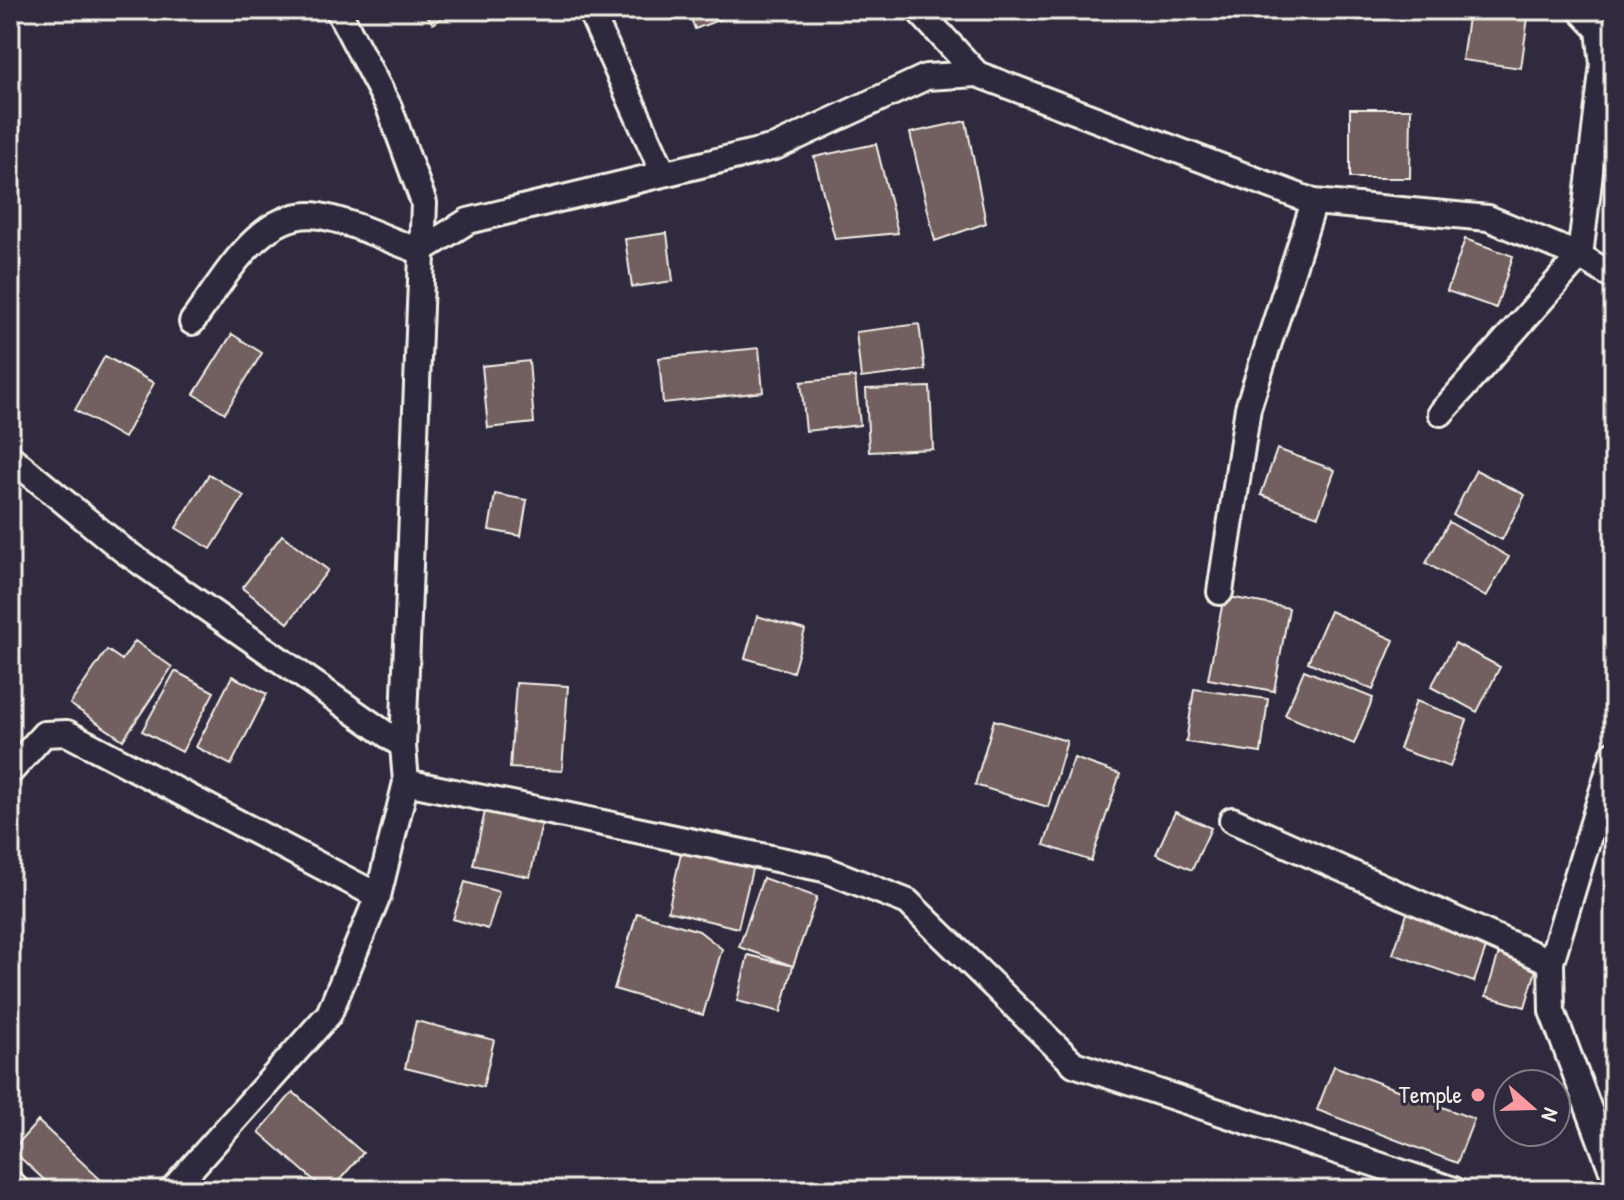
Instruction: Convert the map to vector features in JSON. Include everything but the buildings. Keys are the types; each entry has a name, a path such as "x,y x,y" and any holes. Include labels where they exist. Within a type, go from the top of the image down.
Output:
{"street":[{"path":"172,1190 329,1014 378,896 406,782 403,746 424,203 389,107 338,10"},
{"path":"590,10 663,172"},
{"path":"918,10 977,74"},
{"path":"1441,413 1580,256 1603,64 1599,30 1580,10"},
{"path":"420,251 468,221 775,147 926,77 977,74 1314,202 1488,218 1580,256 1614,277"},
{"path":"1220,592 1248,408 1314,202"},
{"path":"192,322 258,235 287,219 318,215 420,251"},
{"path":"10,457 123,550 403,746"},
{"path":"10,772 44,734 67,733 378,896"},
{"path":"1614,753 1551,962 1552,1011 1614,1176"},
{"path":"406,782 824,869 908,902 1074,1064 1454,1190"},
{"path":"1232,820 1551,962"},
{"path":"10,1182 17,1190"}],"place":[{"name":"Temple","path":"1478,1095"}]}
